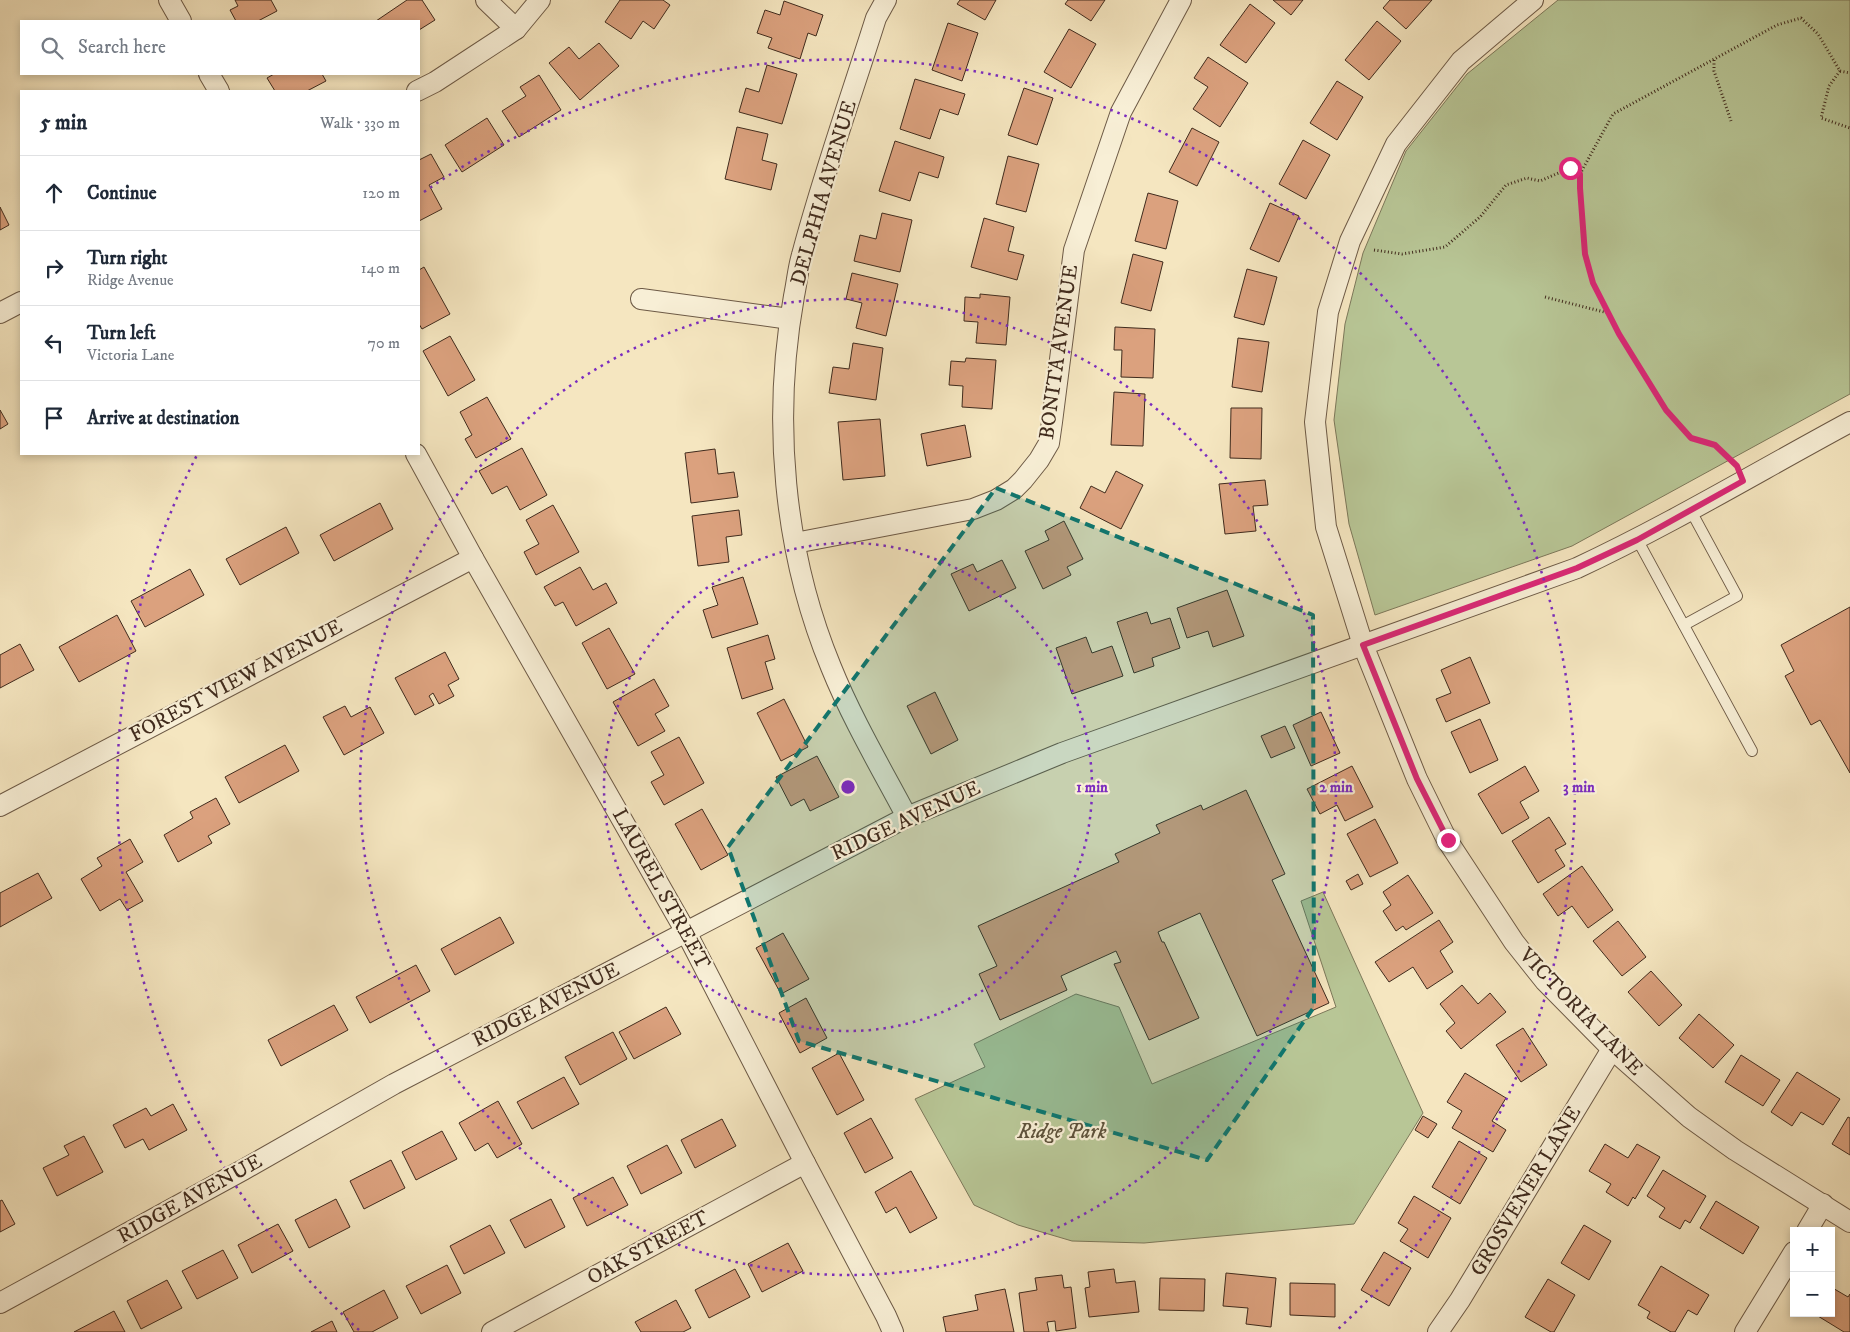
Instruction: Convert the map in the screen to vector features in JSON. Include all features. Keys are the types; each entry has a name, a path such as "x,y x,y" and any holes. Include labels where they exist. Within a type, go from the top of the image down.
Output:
{"street":[{"path":"169,0 180,20"},
{"path":"486,0 516,29"},
{"path":"419,90 516,29 540,0"},
{"name":"DELPHIA AVENUE","path":"886,0 876,18 801,256 785,359 784,456 787,494 795,543 808,601 831,667 847,704 906,817"},
{"name":"BONITA AVENUE","path":"795,543 973,509 996,500 1014,489 1039,460 1048,443 1052,422 1074,250 1120,112 1181,0"},
{"name":"VICTORIA LANE","path":"1533,0 1461,61 1396,144 1350,241 1328,312 1315,422 1326,527 1363,645 1417,779 1448,840 1514,942 1545,981 1612,1049 1689,1117 1735,1150 1850,1222"},
{"path":"210,75 218,90"},
{"path":"641,299 790,319"},
{"path":"0,313 20,303"},
{"name":"RIDGE AVENUE","path":"0,1303 234,1175 394,1084 906,817 1062,753 1577,568 1637,540 1850,422"},
{"name":"LAUREL STREET","path":"417,455 473,558 686,932 893,1332"},
{"name":"FOREST VIEW AVENUE","path":"0,806 473,558"},
{"name":"GROSVENER LANE","path":"1438,1332 1460,1300 1612,1049"},
{"name":"OAK STREET","path":"492,1332 805,1164"},
{"path":"1809,1227 1823,1204"},
{"path":"1745,1332 1790,1259"}],"lane":[{"path":"1684,625 1737,596 1691,511"},
{"path":"1637,540 1752,751"}],"path":[{"path":"1743,481 1737,466 1715,445 1691,438 1666,410 1619,334 1593,283 1585,254 1580,174 1613,114 1777,25 1801,18 1818,34 1840,71 1850,74"},
{"path":"1714,59 1714,71 1731,121"},
{"path":"1840,71 1829,86 1821,118 1850,128"},
{"path":"1374,250 1402,254 1445,247 1480,217 1506,185 1527,178 1540,181 1570,168 1580,174"},
{"path":"1545,297 1609,314"}],"highlighted area":[{"path":"996,488 1313,615 1314,1007 1207,1160 799,1041 728,847"}],"green space":[{"path":"1558,0 1850,0 1850,394 1572,546 1375,615 1349,524 1334,420 1345,324 1363,253 1406,151 1467,74"},
{"name":"Ridge Park","path":"1323,892 1423,1113 1354,1224 1144,1243 1072,1241 1018,1225 974,1205 915,1099 985,1067 974,1044 1076,994 1119,1007 1152,1084 1336,1007 1301,901"}],"building":[{"path":"235,0 271,0 277,11 260,20 235,20 230,10 238,6"},
{"path":"407,0 422,0 435,20 420,29 420,20 377,20"},
{"path":"620,0 663,0 670,5 654,29 643,21 631,39 605,22"},
{"path":"960,0 996,0 985,20 957,4"},
{"path":"1068,0 1105,0 1091,21 1065,4"},
{"path":"1273,0 1303,0 1291,15"},
{"path":"1390,0 1432,0 1406,29 1383,8"},
{"path":"784,1 823,15 816,36 808,33 800,59 768,48 772,38 757,33 765,10 780,15"},
{"path":"1250,4 1275,23 1246,63 1220,45"},
{"path":"1377,21 1401,41 1369,80 1345,60"},
{"path":"948,23 978,33 962,81 932,70"},
{"path":"1069,29 1096,44 1071,88 1044,72"},
{"path":"599,43 619,66 580,100 549,63 569,47 579,59"},
{"path":"1208,57 1248,83 1220,127 1193,109 1208,87 1194,78"},
{"path":"767,65 797,74 782,124 739,112 746,88 759,92"},
{"path":"272,75 323,75 326,81 309,90 274,90 267,78"},
{"path":"539,75 561,110 519,137 502,111 526,96 520,87"},
{"path":"915,79 965,94 958,115 940,109 930,139 900,129"},
{"path":"1337,81 1363,97 1337,140 1310,123"},
{"path":"1024,88 1053,98 1037,145 1008,135"},
{"path":"487,118 504,145 462,172 445,145"},
{"path":"737,127 768,134 762,160 777,164 771,190 725,179"},
{"path":"1192,128 1219,142 1197,186 1169,172"},
{"path":"1303,140 1330,155 1306,199 1279,184"},
{"path":"895,141 944,157 938,178 919,172 910,201 879,191"},
{"path":"431,154 444,177 429,185 442,209 420,220 420,160"},
{"path":"1008,156 1039,164 1026,212 996,204"},
{"path":"1148,193 1178,201 1166,249 1135,241"},
{"path":"1270,203 1299,216 1279,262 1250,249"},
{"path":"0,207 9,225 0,230"},
{"path":"882,213 912,220 900,272 854,261 860,235 876,239"},
{"path":"984,218 1014,227 1008,251 1024,255 1017,280 971,267"},
{"path":"1133,254 1163,262 1151,311 1121,303"},
{"path":"424,267 450,314 422,329 420,326 420,269"},
{"path":"1247,269 1277,277 1264,325 1234,317"},
{"path":"852,273 898,284 886,336 856,328 862,303 846,299"},
{"path":"980,294 1010,297 1006,345 976,343 978,322 964,321 965,297 980,298"},
{"path":"1115,327 1155,329 1153,378 1121,377 1122,350 1114,350"},
{"path":"450,336 475,380 448,396 423,351"},
{"path":"1238,338 1269,342 1262,392 1232,387"},
{"path":"853,343 883,348 876,400 829,393 833,367 849,369"},
{"path":"966,358 996,360 992,409 962,407 963,386 949,385 951,361 965,362"},
{"path":"1114,392 1145,394 1143,446 1111,445"},
{"path":"487,397 511,439 476,458 465,439 472,435 460,412"},
{"path":"1231,408 1262,408 1261,459 1230,458"},
{"path":"0,410 8,424 0,429"},
{"path":"880,419 885,476 843,480 838,422"},
{"path":"965,425 971,457 927,466 921,434"},
{"path":"522,448 547,495 520,510 507,486 492,494 479,471"},
{"path":"715,449 718,474 734,472 738,497 691,503 685,453"},
{"path":"1116,471 1143,485 1121,529 1080,508 1091,486 1105,493"},
{"path":"1265,480 1268,505 1253,506 1256,531 1225,534 1219,484"},
{"path":"380,503 393,529 334,561 320,535"},
{"path":"553,505 579,552 536,575 524,552 539,544 526,520"},
{"path":"739,510 742,535 726,537 729,562 698,566 692,516"},
{"path":"1064,521 1083,559 1067,567 1071,575 1043,589 1025,551 1049,540 1045,531"},
{"path":"286,527 299,553 240,585 226,559"},
{"path":"1002,560 1016,588 969,611 951,574 973,564 977,572"},
{"path":"580,567 593,590 606,583 617,603 576,626 563,602 555,606 544,587"},
{"path":"190,569 204,595 145,627 131,601"},
{"path":"743,577 758,624 712,638 703,610 718,605 712,587"},
{"path":"1227,590 1244,636 1213,647 1208,631 1187,638 1177,608"},
{"path":"1850,607 1850,773 1820,720 1811,725 1785,676 1794,671 1781,645"},
{"path":"1147,612 1151,624 1170,618 1180,648 1152,658 1154,666 1134,673 1117,622"},
{"path":"117,615 136,651 79,682 59,647"},
{"path":"609,628 635,674 607,689 582,643"},
{"path":"768,635 775,659 765,662 773,689 742,699 727,648"},
{"path":"1086,637 1092,653 1112,646 1123,676 1072,694 1056,648"},
{"path":"20,644 34,670 0,688 0,655"},
{"path":"445,652 459,679 448,685 454,696 439,704 433,693 429,696 434,705 415,715 395,678"},
{"path":"1470,657 1490,703 1446,722 1436,699 1451,693 1441,670"},
{"path":"654,679 669,706 655,714 665,731 638,746 613,702"},
{"path":"935,692 958,740 931,754 907,706"},
{"path":"784,699 808,747 781,761 757,713"},
{"path":"345,706 351,717 370,707 384,733 344,755 323,717"},
{"path":"1321,712 1340,753 1311,766 1293,725"},
{"path":"1480,719 1498,760 1470,773 1451,732"},
{"path":"1285,726 1295,748 1271,758 1261,736"},
{"path":"679,737 704,783 664,805 651,782 664,775 651,752"},
{"path":"285,745 299,771 239,803 225,777"},
{"path":"817,756 839,797 810,811 804,799 791,806 776,777"},
{"path":"1352,766 1373,807 1345,821 1337,805 1320,814 1307,789"},
{"path":"1525,766 1539,791 1520,802 1529,818 1502,834 1478,794"},
{"path":"1246,790 1285,874 1272,880 1329,1003 1257,1036 1200,913 1158,932 1199,1018 1149,1040 1114,964 1121,962 1116,951 1061,976 1067,990 1000,1020 979,974 997,966 978,926 1119,862 1115,854 1160,833 1156,825 1201,805 1203,810"},
{"path":"216,798 230,824 208,836 212,843 178,862 164,835 193,818 190,812"},
{"path":"702,809 728,855 701,870 675,824"},
{"path":"1549,817 1566,844 1555,850 1565,866 1538,883 1512,841"},
{"path":"1375,819 1398,863 1370,877 1347,834"},
{"path":"130,839 143,862 126,872 143,901 127,910 120,899 100,911 81,879 102,866 97,858"},
{"path":"1582,866 1613,910 1588,928 1572,906 1558,916 1543,894"},
{"path":"38,873 52,898 0,927 0,893"},
{"path":"1358,874 1363,884 1351,890 1346,881"},
{"path":"1408,875 1433,913 1406,930 1403,926 1396,931 1383,911 1391,905 1383,892"},
{"path":"500,917 514,943 455,975 441,949"},
{"path":"1439,920 1453,942 1440,951 1453,972 1427,989 1413,967 1389,982 1375,962"},
{"path":"1618,921 1646,957 1622,976 1593,941"},
{"path":"783,933 809,979 781,994 756,948"},
{"path":"416,965 430,991 370,1023 356,997"},
{"path":"1651,971 1682,1005 1659,1026 1628,992"},
{"path":"1462,985 1478,1004 1490,993 1506,1012 1461,1049 1446,1031 1455,1023 1440,1004"},
{"path":"806,998 827,1038 800,1053 779,1013"},
{"path":"334,1005 348,1030 281,1066 268,1040"},
{"path":"666,1007 681,1034 634,1059 619,1032"},
{"path":"1699,1014 1734,1045 1713,1068 1679,1038"},
{"path":"1523,1028 1547,1065 1521,1082 1496,1045"},
{"path":"613,1032 627,1059 580,1085 565,1057"},
{"path":"839,1053 864,1100 837,1115 812,1068"},
{"path":"1741,1055 1780,1080 1763,1106 1725,1082"},
{"path":"1797,1072 1840,1099 1823,1125 1801,1112 1792,1126 1771,1112"},
{"path":"1465,1073 1506,1098 1492,1121 1506,1130 1493,1152 1452,1128 1462,1111 1447,1102"},
{"path":"564,1077 579,1104 532,1129 517,1102"},
{"path":"498,1101 522,1144 497,1158 488,1143 475,1151 459,1123"},
{"path":"173,1104 187,1130 149,1150 143,1139 125,1148 113,1125 146,1108 151,1116"},
{"path":"1423,1116 1437,1124 1428,1138 1415,1130"},
{"path":"1848,1117 1850,1118 1850,1155 1832,1144"},
{"path":"871,1118 893,1158 865,1173 844,1133"},
{"path":"722,1119 736,1146 695,1168 681,1140"},
{"path":"442,1131 457,1159 416,1180 402,1152"},
{"path":"84,1136 103,1172 57,1196 43,1168 69,1155 64,1146"},
{"path":"1459,1141 1487,1158 1460,1204 1432,1187"},
{"path":"1605,1144 1628,1158 1637,1144 1660,1157 1635,1199 1633,1197 1628,1206 1606,1192 1611,1184 1589,1171"},
{"path":"667,1145 682,1173 641,1194 627,1166"},
{"path":"391,1160 405,1188 364,1209 350,1181"},
{"path":"1663,1170 1706,1196 1690,1223 1685,1220 1680,1229 1659,1217 1665,1208 1647,1196"},
{"path":"911,1171 937,1218 910,1233 896,1207 886,1213 875,1192"},
{"path":"613,1177 628,1205 587,1226 573,1198"},
{"path":"1414,1196 1451,1218 1428,1258 1400,1241 1408,1229 1398,1223"},
{"path":"336,1199 350,1227 309,1248 295,1220"},
{"path":"551,1199 565,1227 525,1248 510,1220"},
{"path":"2,1200 15,1224 0,1232 0,1201"},
{"path":"1716,1201 1759,1227 1743,1254 1700,1228"},
{"path":"278,1224 293,1251 252,1273 238,1245"},
{"path":"490,1225 505,1253 464,1274 450,1246"},
{"path":"1584,1225 1611,1241 1589,1280 1561,1263"},
{"path":"788,1243 803,1271 762,1292 748,1264"},
{"path":"223,1250 238,1278 197,1299 182,1271"},
{"path":"1384,1252 1411,1268 1389,1306 1361,1290"},
{"path":"447,1265 461,1293 421,1314 406,1286"},
{"path":"1661,1266 1709,1295 1697,1315 1688,1310 1675,1332 1671,1332 1647,1318 1650,1312 1638,1305"},
{"path":"735,1269 750,1297 709,1318 695,1290"},
{"path":"1114,1269 1116,1283 1135,1281 1139,1312 1089,1317 1085,1288 1090,1287 1088,1272"},
{"path":"1226,1273 1276,1278 1271,1327 1246,1324 1248,1308 1223,1306"},
{"path":"1062,1275 1064,1288 1071,1287 1076,1328 1056,1331 1055,1321 1047,1322 1049,1332 1024,1332 1019,1293 1037,1290 1035,1278"},
{"path":"1160,1278 1205,1279 1204,1311 1159,1310"},
{"path":"1548,1279 1575,1295 1554,1332 1525,1317"},
{"path":"167,1280 182,1308 141,1329 127,1301"},
{"path":"1290,1283 1335,1284 1335,1317 1290,1315"},
{"path":"1005,1289 1014,1332 946,1332 943,1317 978,1310 975,1295"},
{"path":"1835,1289 1848,1297 1850,1294 1850,1332 1844,1332 1820,1317 1835,1317"},
{"path":"384,1290 398,1318 372,1332 354,1332 343,1312"},
{"path":"676,1300 691,1328 683,1332 641,1332 635,1322"},
{"path":"114,1311 125,1332 74,1332"},
{"path":"332,1321 337,1332 311,1332"}],"route":[{"path":"1448,840 1417,779 1363,645 1577,568 1637,540 1743,481 1737,466 1715,445 1691,438 1666,410 1619,334 1593,283 1585,254 1580,174 1570,168"}]}
